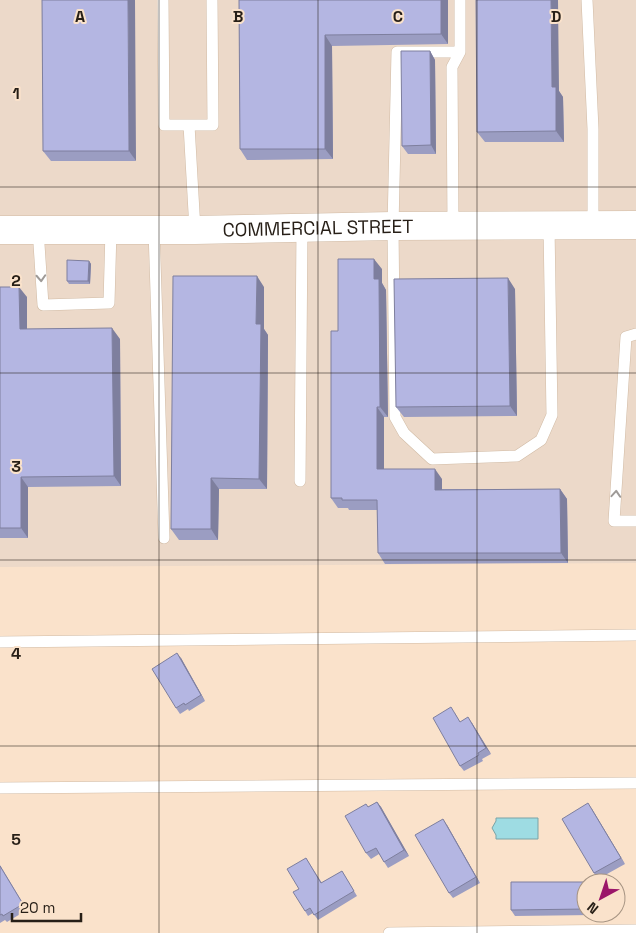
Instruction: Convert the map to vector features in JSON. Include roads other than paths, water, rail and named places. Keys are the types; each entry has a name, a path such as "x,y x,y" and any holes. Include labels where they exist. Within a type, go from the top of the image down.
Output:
{"main road":[{"name":"COMMERCIAL STREET","path":"0,230 195,230 393,226 636,225"}],"lane":[{"path":"163,0 164,125 213,125 212,0"},
{"path":"453,227 452,67 460,52 460,0"},
{"path":"587,0 593,129 593,225"},
{"path":"460,52 397,52 393,226 395,418 404,433 432,459 517,456 541,440 552,415 549,225"},
{"path":"189,125 195,230"},
{"path":"300,482 302,228"},
{"path":"38,229 42,305 109,303 111,230"},
{"path":"154,230 164,538"},
{"path":"636,334 626,337 614,521 636,520"},
{"path":"0,642 636,635"},
{"path":"0,788 636,783"},
{"path":"389,933 636,930"}],"water":[{"path":"496,818 538,818 538,839 496,839 492,828"}]}
